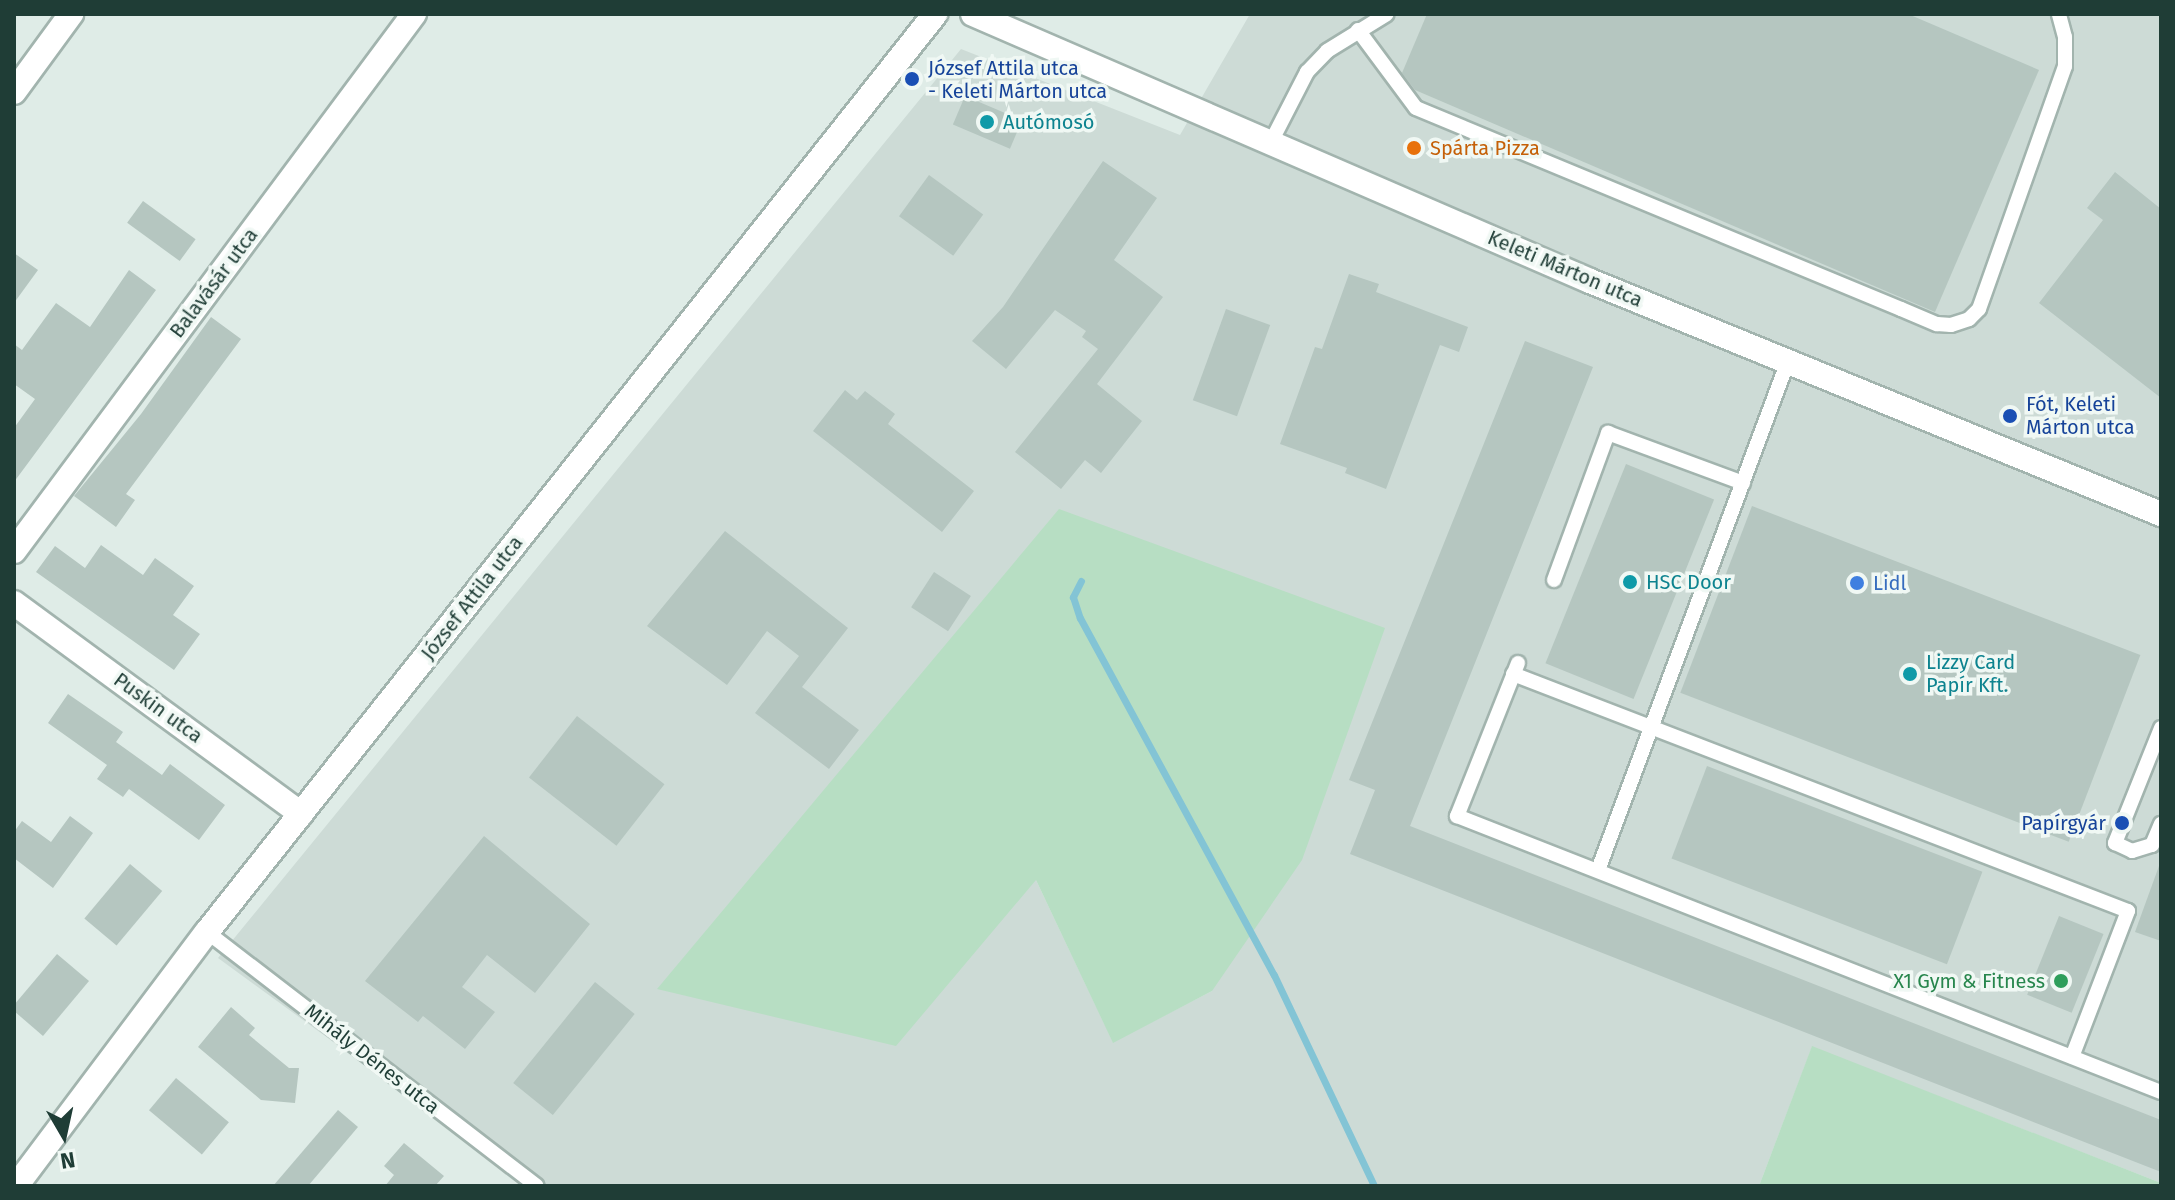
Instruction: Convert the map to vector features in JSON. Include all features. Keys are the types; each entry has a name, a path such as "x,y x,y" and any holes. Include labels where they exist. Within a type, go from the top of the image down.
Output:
{"street":[{"path":"14,92 71,14"},
{"name":"Balavásár utca","path":"14,551 414,14"},
{"name":"József Attila utca","path":"20,1183 207,932 935,14"},
{"name":"Keleti Márton utca","path":"973,14 1590,281 2161,514"},
{"name":"Puskin utca","path":"14,603 301,814"}],"lane":[{"path":"1271,142 1307,72 1358,30 1387,14"},
{"path":"1358,30 1416,108 1937,324 1951,325 1969,319 1979,309 2065,66 2065,37 2059,14"},
{"path":"1598,870 1788,361"},
{"path":"1554,580 1608,433 1743,483"},
{"path":"2072,1057 2128,911 1651,727 1516,668 1457,816 2161,1092"},
{"path":"2160,733 2115,843 2132,851 2152,845 2161,824"},
{"name":"Mihály Dénes utca","path":"207,932 537,1186"}],"shaded area":[{"path":"1250,14 2161,14 2161,1183 1812,1047 1759,1186 531,1186 218,958 961,49 1180,135","holes":["1036,880 1212,991 1113,1042"]}],"green space":[{"path":"1059,509 1385,628 1302,860 1212,991 1113,1043 1036,880 896,1046 657,989"},
{"path":"1812,1046 2161,1183 2161,1186 1759,1186"}],"building":[{"path":"1427,14 1908,14 2039,70 1935,312 1415,90 1402,73"},
{"name":"Autómosó","path":"965,96 1022,120 1010,149 953,125"},
{"path":"1103,161 1157,198 1114,260 1163,297 1097,384 1142,421 1101,473 1085,460 1061,489 1015,452 1098,349 1082,337 1086,331 1055,310 1006,369 972,341 1003,307"},
{"path":"2115,172 2161,209 2161,398 2039,303 2103,220 2087,208"},
{"path":"929,175 983,214 953,256 899,216"},
{"path":"143,201 196,239 180,261 127,223"},
{"path":"14,253 38,270 14,303"},
{"path":"129,270 156,290 14,482 14,428 35,399 14,384 14,344 22,350 56,303 90,327"},
{"path":"1349,274 1379,284 1376,292 1468,327 1459,352 1440,345 1386,489 1345,473 1347,468 1280,444 1315,347 1322,349"},
{"path":"1226,309 1270,325 1237,416 1193,400"},
{"path":"211,317 241,339 126,494 135,500 116,527 74,496 141,414"},
{"path":"1525,341 1593,367 1410,826 2161,1120 2161,1172 1350,854 1375,790 1349,780"},
{"path":"845,390 857,400 865,391 895,414 888,424 974,491 942,532 813,431"},
{"name":"HSC Door","path":"1626,464 1714,500 1634,699 1545,663"},
{"name":"Lizzy Card Papír Kft.","path":"1752,506 2140,655 2069,842 1680,693"},
{"path":"725,531 848,628 802,687 859,730 829,769 755,713 799,656 767,631 727,685 647,626"},
{"path":"101,545 143,575 155,558 194,586 173,615 200,634 174,670 36,572 55,546 85,568"},
{"path":"934,572 971,596 948,631 911,607"},
{"path":"68,694 123,732 116,742 162,775 170,764 225,805 199,840 129,789 123,797 97,779 107,765 48,723"},
{"path":"577,716 664,784 616,846 529,777"},
{"path":"1707,766 1982,872 1947,964 1672,858"},
{"path":"70,816 93,833 53,888 14,858 14,832 22,821 51,842"},
{"path":"484,836 590,924 535,993 487,955 462,987 495,1012 465,1049 423,1016 418,1022 365,981"},
{"path":"130,864 162,891 117,945 84,918"},
{"path":"2161,867 2161,941 2135,932"},
{"path":"2059,916 2104,934 2072,1013 2027,995"},
{"path":"57,954 89,981 43,1036 14,1011 14,1005"},
{"path":"595,982 635,1014 553,1115 513,1083"},
{"path":"231,1007 255,1028 249,1035 289,1068 299,1068 295,1103 261,1100 198,1047"},
{"path":"176,1078 229,1122 202,1155 149,1110"},
{"path":"338,1110 358,1127 308,1186 273,1186"},
{"path":"404,1143 444,1176 435,1186 385,1186 394,1175 384,1166"}],"waterway":[{"path":"1081,581 1073,597 1080,618 1274,975 1374,1186"}],"place":[{"name":"József Attila utca - Keleti Márton utca","path":"912,79"},
{"name":"Autómosó","path":"987,122"},
{"name":"Spárta Pizza","path":"1414,148"},
{"name":"Fót, Keleti Márton utca","path":"2010,416"},
{"name":"HSC Door","path":"1630,582"},
{"name":"Lidl","path":"1857,583"},
{"name":"Lizzy Card Papír Kft.","path":"1910,674"},
{"name":"Papírgyár","path":"2122,823"},
{"name":"X1 Gym & Fitness","path":"2061,981"}]}
